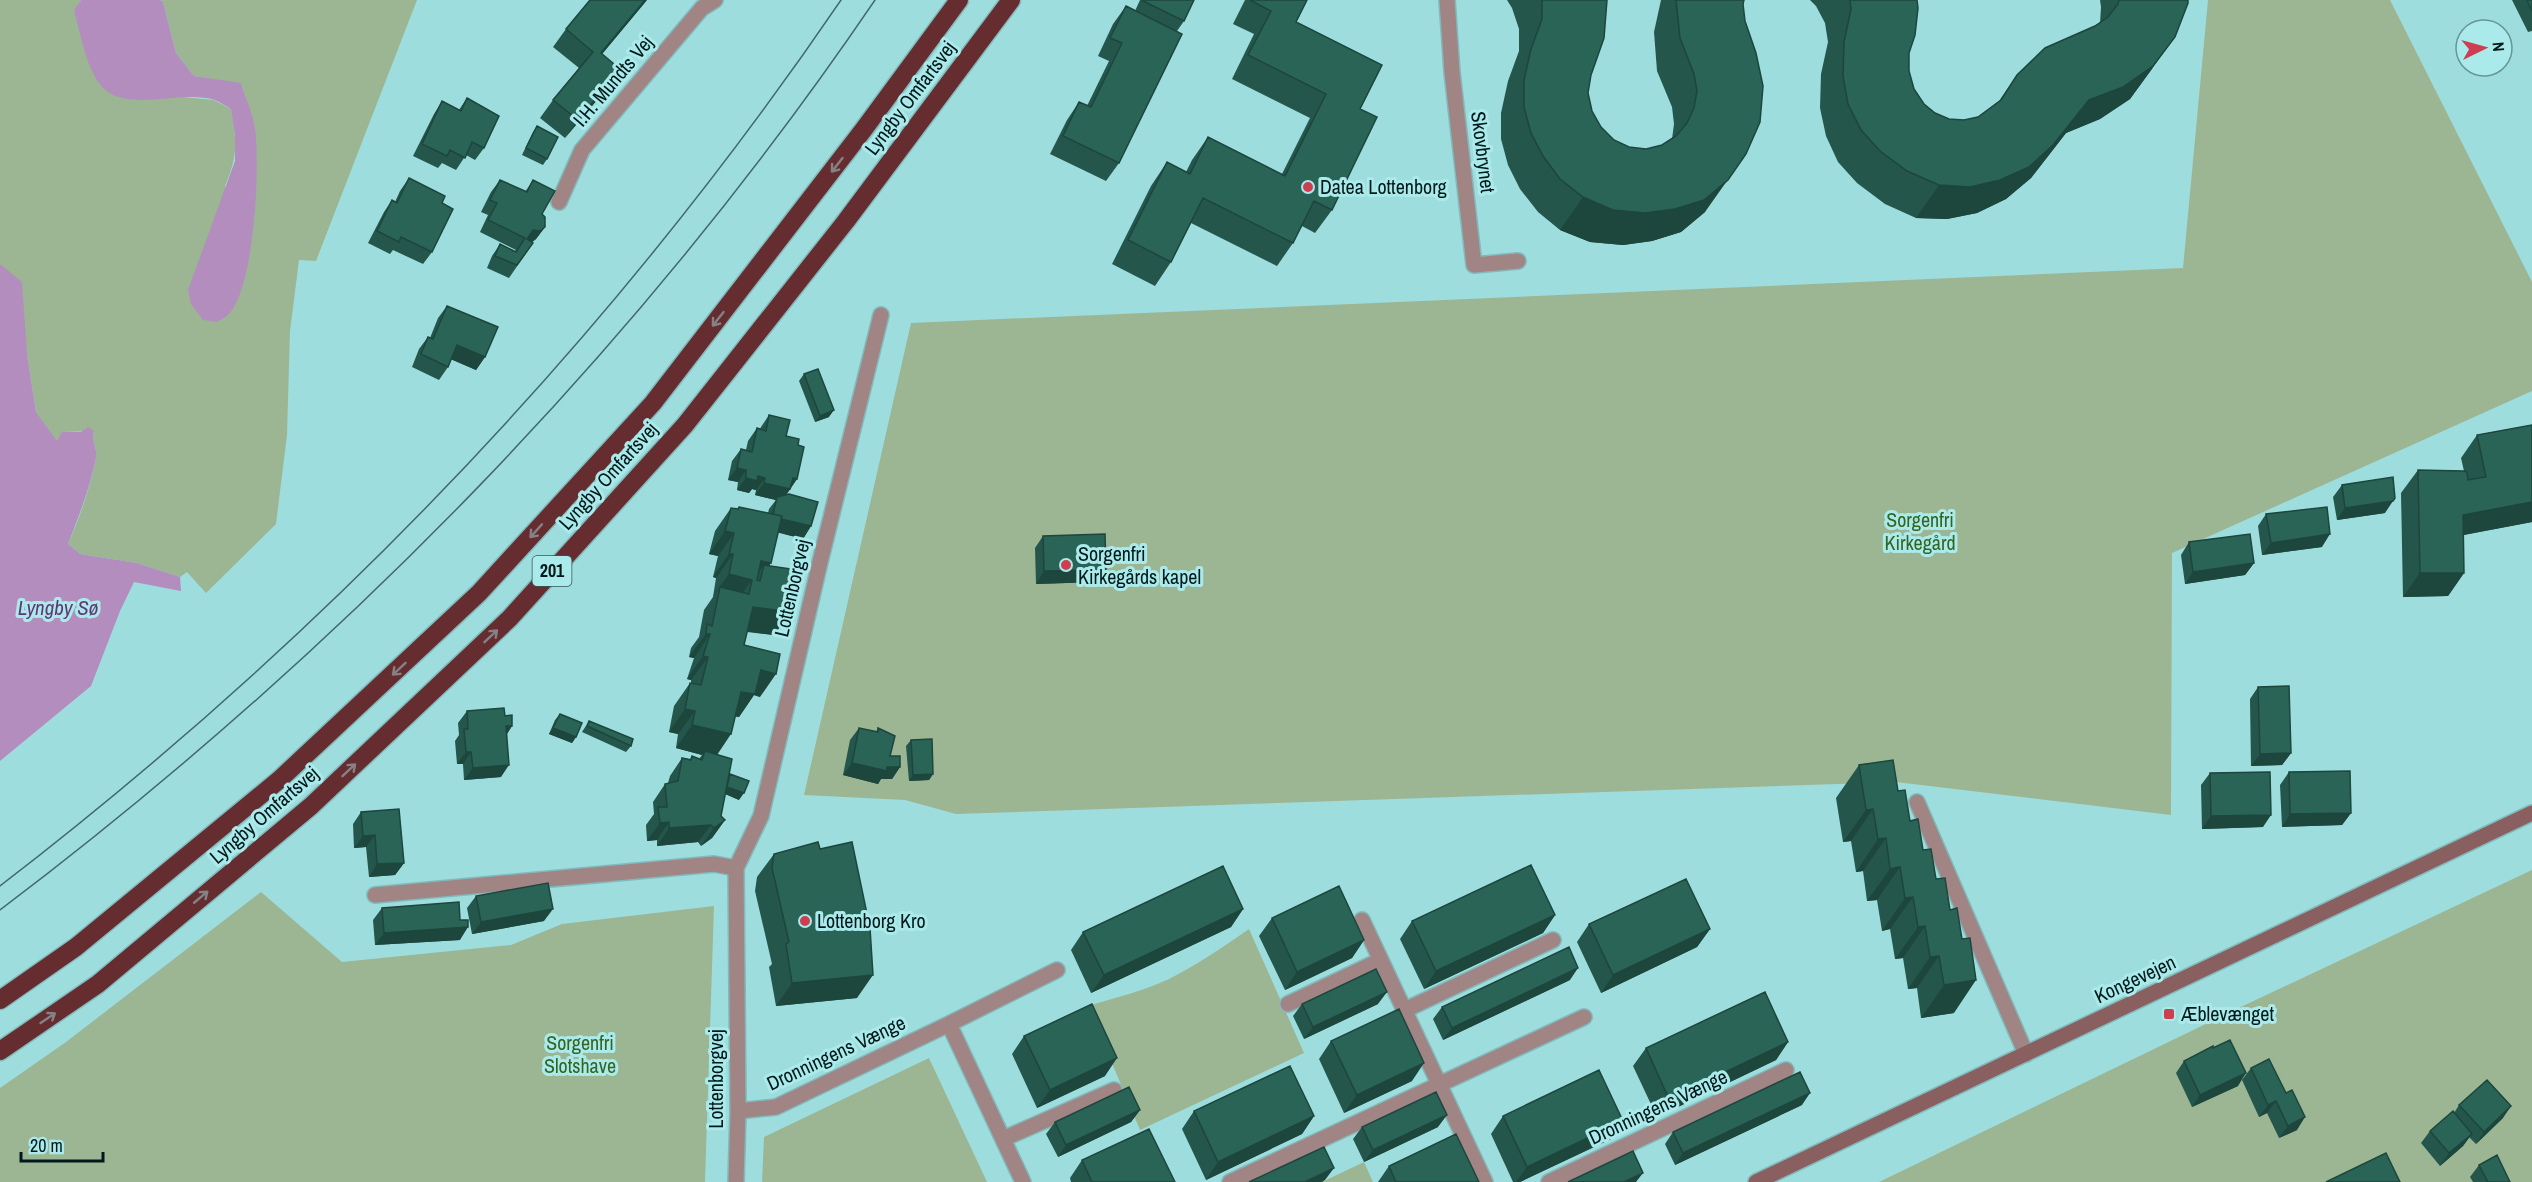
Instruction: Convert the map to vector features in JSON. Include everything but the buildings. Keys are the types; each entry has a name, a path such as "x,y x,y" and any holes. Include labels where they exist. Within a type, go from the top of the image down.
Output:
{"highway":[{"name":"Lyngby Omfartsvej","path":"0,1000 76,947 279,780 479,593 653,403 864,129 959,0"},
{"name":"Lyngby Omfartsvej","path":"0,1051 98,984 311,806 510,618 685,425 846,221 1011,0"}],"street":[{"name":"I.H. Mundts Vej","path":"559,202 582,150 702,8 715,0"},
{"name":"Skovbrynet","path":"1447,0 1452,72 1474,265 1518,261"},
{"name":"Lottenborgvej","path":"736,1182 738,1111 736,868 761,816 881,315"},
{"path":"1917,802 2025,1054"},
{"name":"Kongevejen","path":"1756,1182 2532,813"},
{"path":"375,895 714,864 736,868"},
{"path":"1362,920 1485,1182"},
{"path":"1405,1010 1552,940"},
{"path":"1288,1004 1381,960"},
{"name":"Dronningens Vænge","path":"738,1111 776,1107 1057,970"},
{"path":"1230,1182 1584,1017"},
{"path":"949,1024 1023,1182"},
{"name":"Dronningens Vænge","path":"1549,1182 1786,1070"},
{"path":"1003,1139 1114,1090"}],"green space":[{"path":"0,0 81,0 74,11 128,99 183,97 214,100 231,109 235,148 225,186 253,224 255,127 241,84 194,76 176,53 163,2 160,0 417,0 316,261 299,260 290,331 287,435 276,524 206,593 187,572 180,577 137,563 80,554 68,544 94,469 96,454 94,431 63,432 57,442 36,412 27,354 0,264"},
{"name":"Sorgenfri Kirkegård","path":"2208,0 2390,0 2532,282 2532,391 2172,553 2171,815 1896,782 956,814 905,800 804,795 911,323 2183,268"},
{"path":"2532,870 2532,1182 1879,1182 2245,1005"},
{"name":"Sorgenfri Slotshave","path":"261,892 342,962 511,945 562,924 714,906 705,1182 0,1182 0,1088 66,1042"},
{"path":"1249,929 1304,1053 1140,1130 1088,1006 1139,991 1169,979 1200,962"},
{"path":"929,1058 987,1182 762,1182 764,1137"},
{"path":"1364,1162 1373,1182 1322,1182"}],"water":[{"path":"81,0 160,0 163,2 176,53 194,76 241,83 255,128 257,169 254,225 245,278 238,299 229,314 217,322 203,320 191,304 188,290 235,161 235,135 231,109 215,100 200,97 133,100 118,97 105,90 91,69 83,44 74,10"},
{"name":"Lyngby Sø","path":"0,264 22,282 27,354 36,412 57,441 62,432 81,432 88,427 94,431 96,454 94,469 68,544 80,554 137,563 180,577 181,591 134,582 120,611 91,686 0,761"}],"tram line":[{"path":"0,886 120,790 236,690 348,585 456,476 559,363 658,246 752,125 841,0"},
{"path":"0,910 125,812 245,709 362,602 475,491 582,375 685,254 783,129 875,0"}],"place":[{"name":"Datea Lottenborg","path":"1308,187"},
{"name":"Sorgenfri Kirkegårds kapel","path":"1066,565"},
{"name":"Lottenborg Kro","path":"805,921"},
{"name":"Æblevænget","path":"2169,1014"}]}
